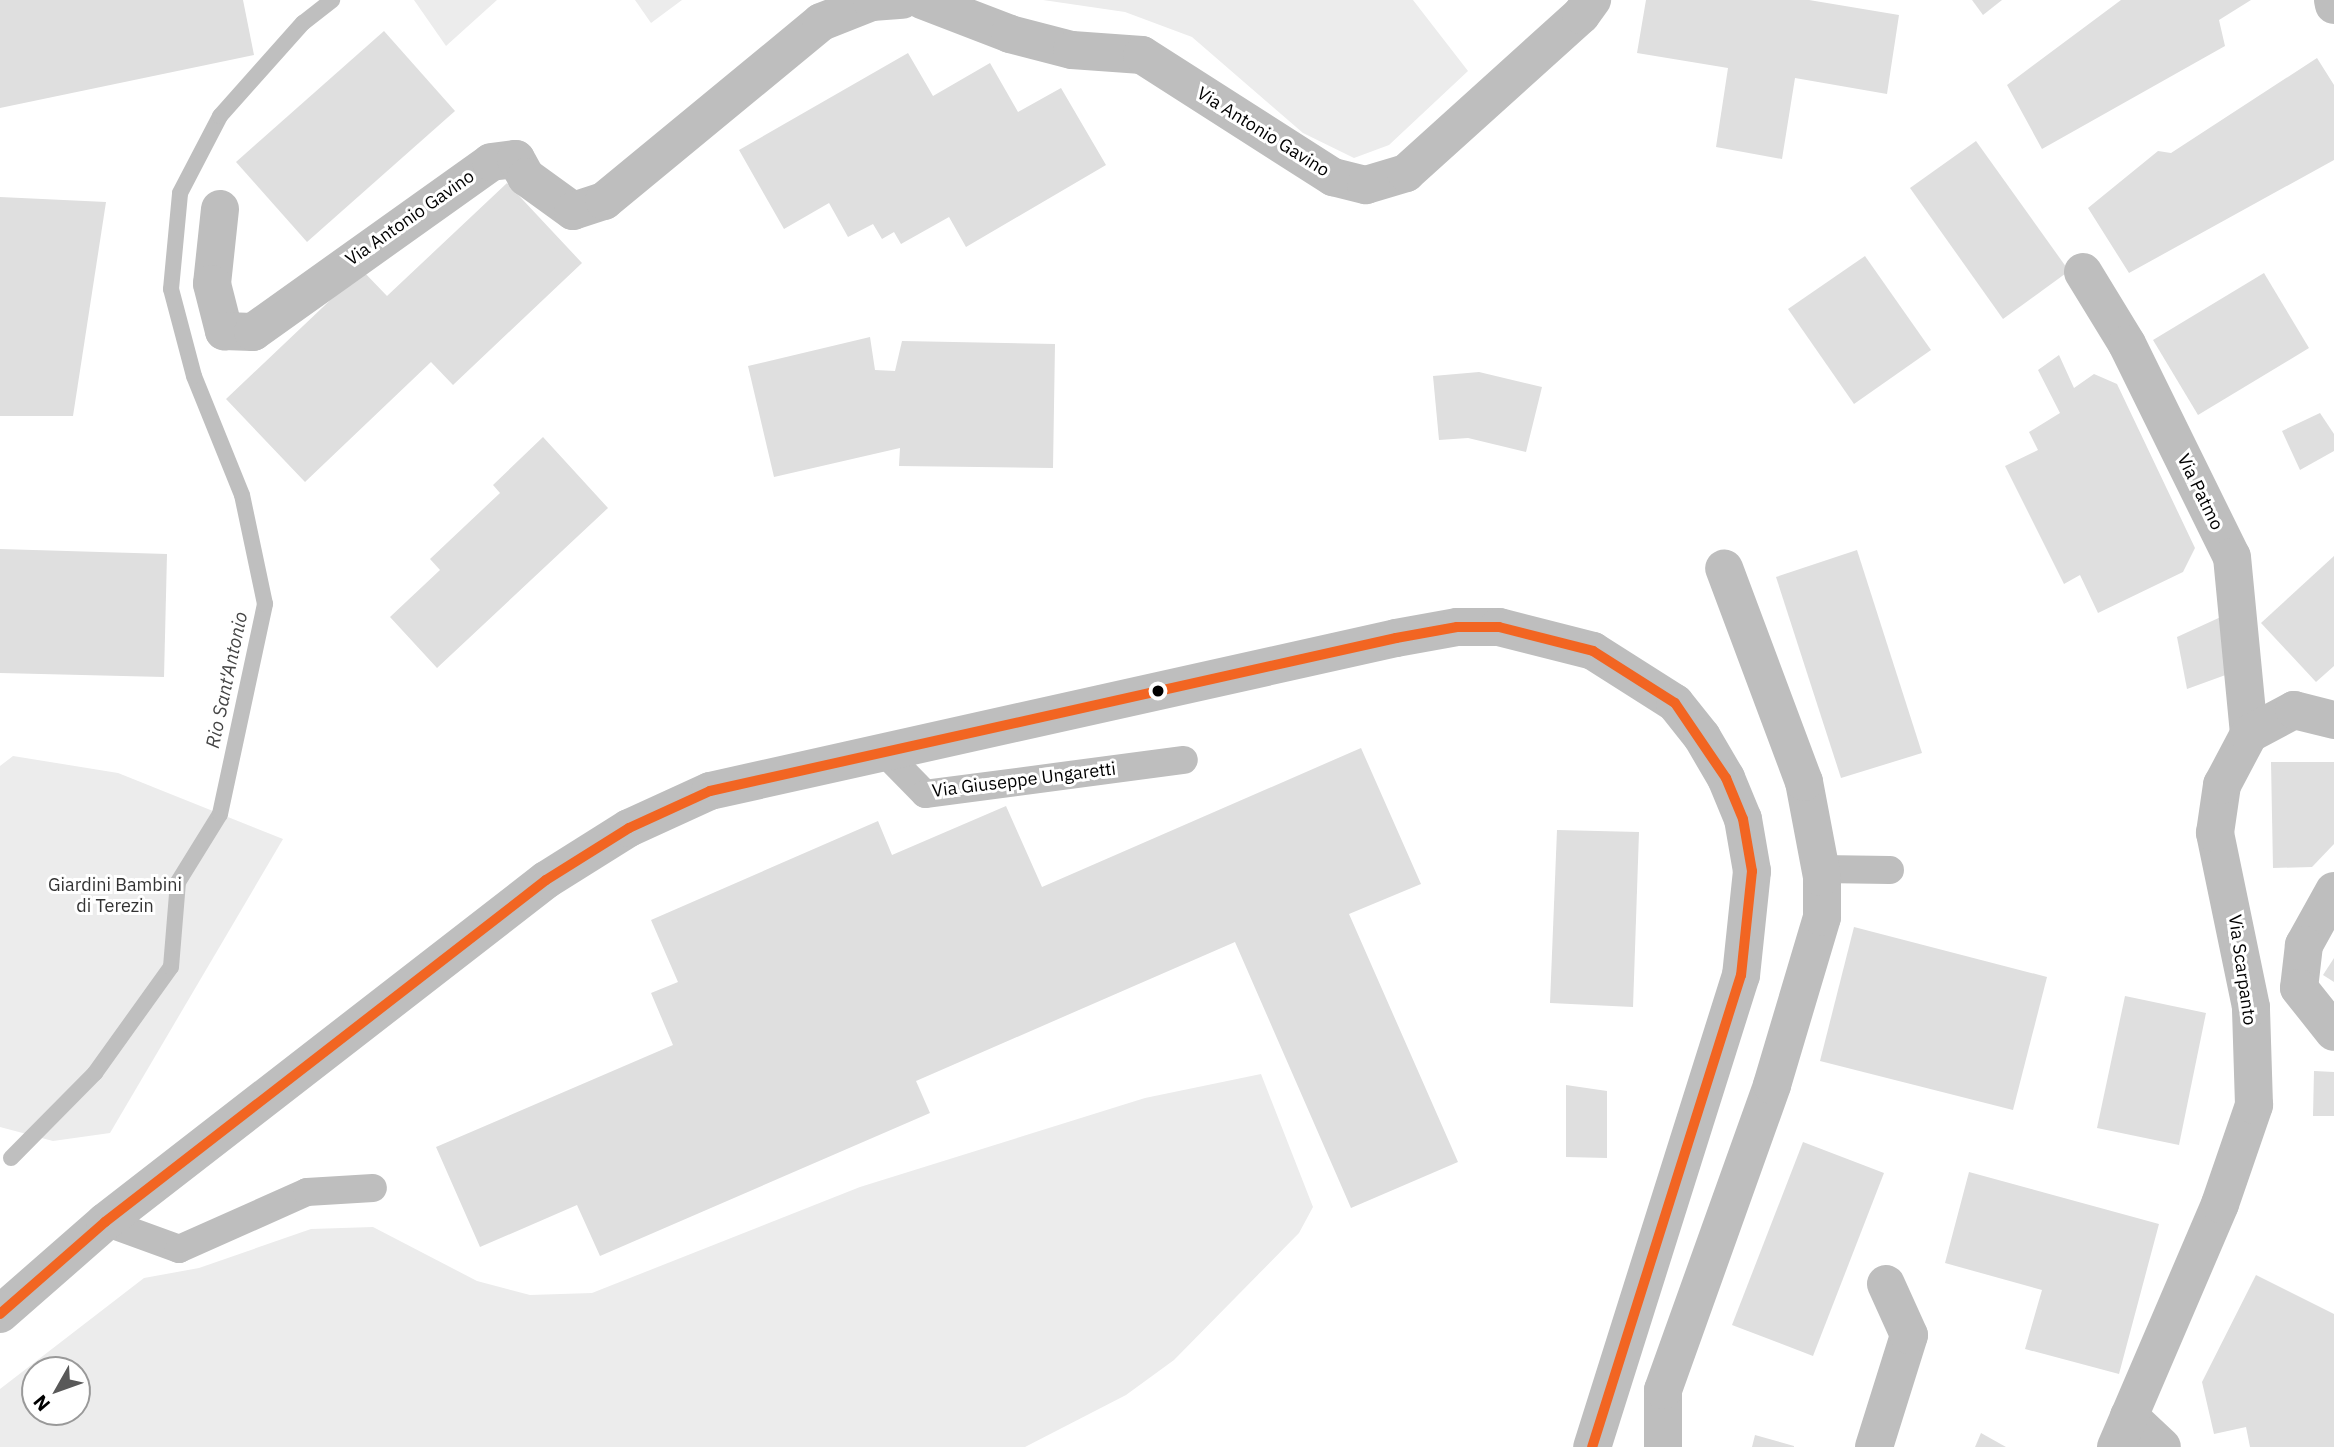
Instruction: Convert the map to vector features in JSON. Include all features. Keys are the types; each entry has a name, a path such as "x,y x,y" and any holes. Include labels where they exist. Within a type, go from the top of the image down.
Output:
{"street":[{"name":"Via Antonio Gavino","path":"220,209 212,284 224,331 253,332 491,162 516,159 526,177 573,211 604,201 821,22 872,2 902,0"},
{"name":"Via Antonio Gavino","path":"922,0 1010,34 1072,50 1142,55 1333,177 1366,185 1406,173 1581,15 1592,0"},
{"name":"Via Patmo","path":"2083,272 2127,344 2232,557 2249,734"},
{"path":"1663,1447 1663,1390 1772,1085 1822,917 1821,869 1804,782 1724,568"},
{"path":"0,1314 105,1222 546,880 629,828 710,791 881,749 1457,626 1499,627 1593,650 1675,703 1708,747 1743,819 1752,871 1741,975 1592,1447"},
{"path":"2249,734 2294,710 2334,720"},
{"name":"Via Scarpanto","path":"2122,1432 2220,1204 2254,1105 2251,1007 2216,833 2222,785 2249,734"},
{"path":"2334,891 2304,945 2299,988 2334,1032"},
{"path":"1874,1447 1909,1335 1886,1284"},
{"path":"2122,1432 2162,1447"}],"lane":[{"name":"Via Giuseppe Ungaretti","path":"881,749 925,794 1184,760"},
{"path":"1821,869 1890,870"},
{"path":"105,1222 178,1249 307,1192 373,1188"}],"green space":[{"path":"414,0 497,0 446,46"},
{"path":"635,0 682,0 651,23"},
{"path":"1043,0 1413,0 1468,71 1389,145 1354,158 1303,133 1192,37 1125,12"},
{"name":"Giardini Bambini di Terezin","path":"13,756 118,773 283,839 110,1133 53,1141 0,1127 0,766"},
{"path":"1261,1074 1313,1207 1299,1233 1174,1360 1126,1395 1025,1447 0,1447 0,1389 21,1373 21,1426 91,1426 91,1356 43,1356 144,1278 199,1268 311,1229 373,1227 477,1281 530,1295 592,1293 860,1187 1145,1098"}],"building":[{"path":"0,0 243,0 254,55 0,108"},
{"path":"1646,0 1809,0 1899,15 1887,94 1795,78 1782,159 1716,147 1728,68 1637,53"},
{"path":"1972,0 2002,0 1983,15"},
{"path":"2121,0 2251,0 2219,20 2225,46 2042,149 2007,85"},
{"path":"384,31 455,111 307,242 236,162"},
{"path":"908,53 933,96 990,63 1018,112 1061,88 1106,165 966,247 949,217 901,244 894,232 882,239 873,224 848,237 829,203 784,229 739,150"},
{"path":"2317,58 2334,85 2334,160 2129,273 2088,208 2158,151 2171,153"},
{"path":"1976,141 2069,271 2003,319 1910,188"},
{"path":"507,183 582,263 453,385 431,362 305,482 226,399 362,270 387,296"},
{"path":"0,197 106,202 73,416 0,416"},
{"path":"1865,256 1931,350 1854,404 1788,309"},
{"path":"2264,273 2309,348 2198,415 2153,340"},
{"path":"870,337 875,370 895,371 902,341 1055,344 1053,468 899,466 900,448 774,477 748,366"},
{"path":"2059,355 2074,388 2094,374 2117,384 2195,548 2183,572 2098,613 2080,575 2064,584 2005,466 2038,450 2029,432 2060,413 2038,370"},
{"path":"1479,372 1542,387 1526,452 1468,438 1439,440 1433,376"},
{"path":"2320,413 2334,434 2334,451 2300,470 2282,431"},
{"path":"543,437 608,508 437,668 390,617 440,570 430,559 500,493 493,485"},
{"path":"0,549 167,554 164,677 0,673"},
{"path":"1857,550 1922,753 1841,778 1776,577"},
{"path":"2334,556 2334,666 2316,682 2261,623"},
{"path":"2223,616 2231,673 2187,689 2177,637"},
{"path":"1361,748 1421,884 1349,914 1458,1162 1351,1208 1235,942 916,1081 930,1113 600,1256 577,1205 480,1247 436,1147 673,1045 651,993 678,982 651,920 878,821 892,855 1006,806 1042,887"},
{"path":"2271,762 2334,762 2334,844 2312,867 2273,868"},
{"path":"1557,830 1639,832 1633,1007 1550,1003"},
{"path":"1854,927 2047,977 2013,1110 1820,1061"},
{"path":"2334,958 2334,982 2323,975"},
{"path":"2125,996 2206,1013 2179,1145 2097,1128"},
{"path":"2314,1071 2334,1072 2334,1116 2313,1116"},
{"path":"1566,1085 1607,1091 1607,1158 1566,1157"},
{"path":"1803,1142 1884,1173 1813,1356 1732,1325"},
{"path":"1969,1172 2159,1224 2119,1374 2025,1349 2042,1290 1945,1263"},
{"path":"2256,1275 2334,1314 2334,1447 2250,1447 2246,1427 2214,1434 2202,1382"},
{"path":"1981,1433 2006,1447 1975,1447"},
{"path":"1755,1435 1794,1446 1794,1447 1752,1447"}],"waterway":[{"name":"Rio Sant'Antonio","path":"11,1158 95,1073 171,967 178,882 220,814 265,604 242,495 194,376 171,289 180,193 220,116 303,23 332,0"}],"transit line":[{"path":"0,1314 105,1222 546,880 629,828 710,791 1396,638 1457,627 1499,627 1593,651 1675,703 1726,778 1743,819 1752,871 1741,975 1592,1447"}]}
